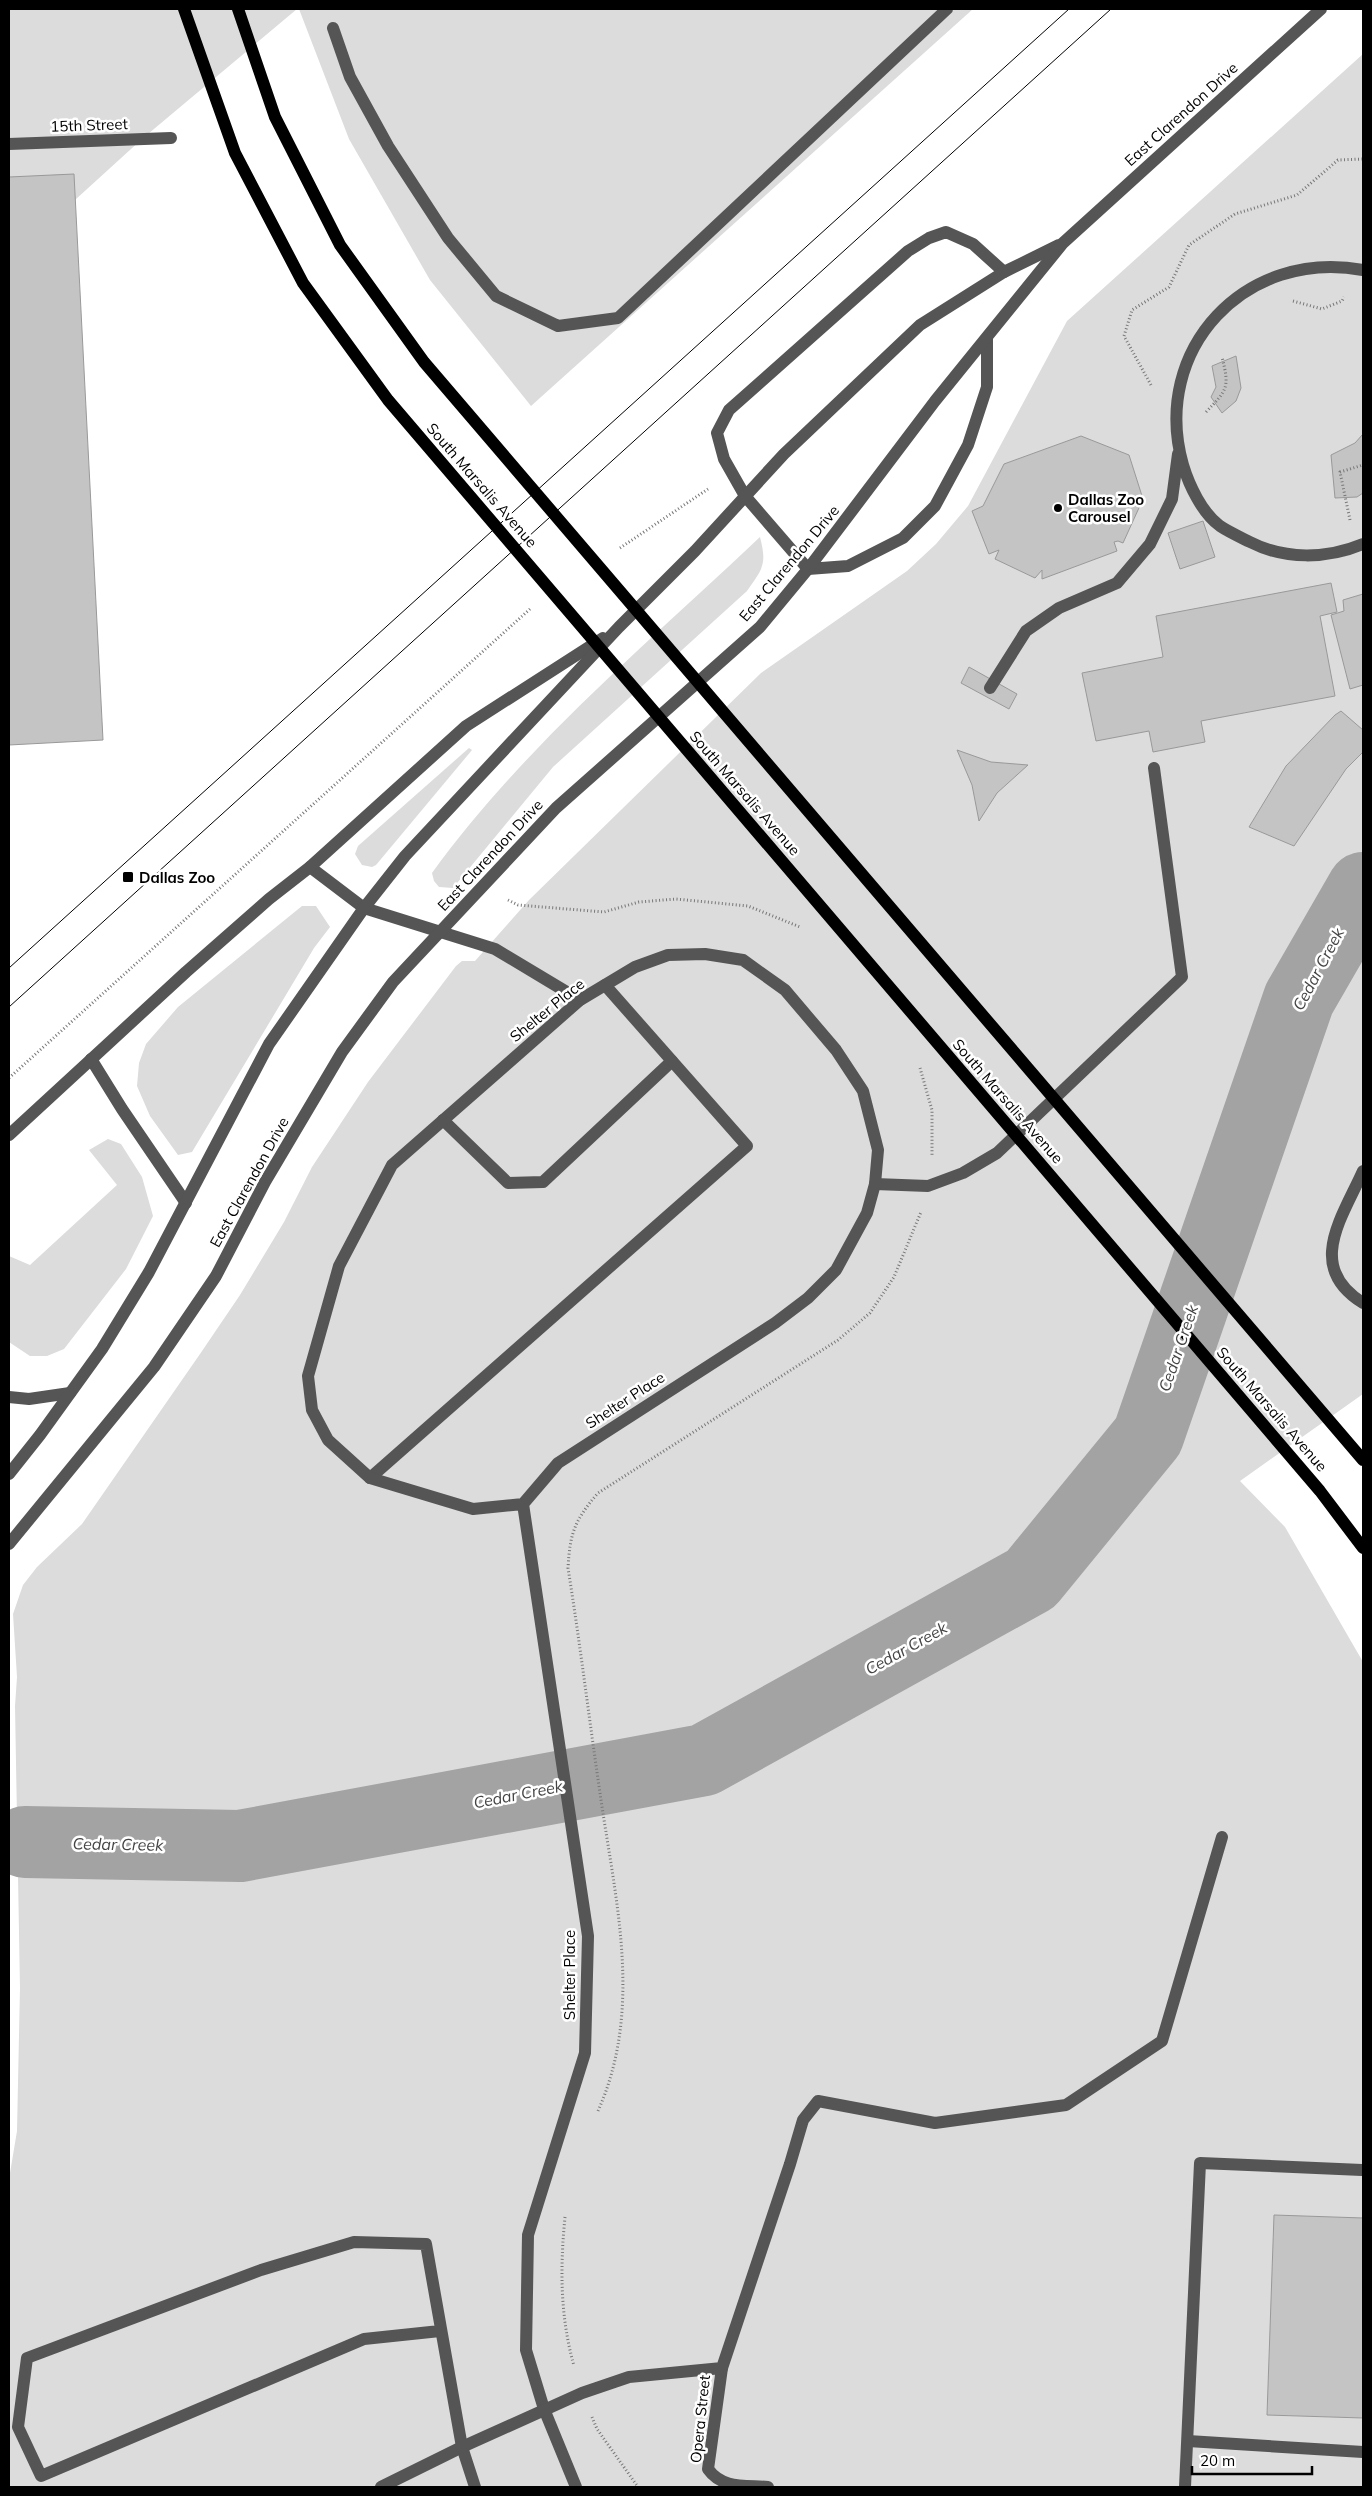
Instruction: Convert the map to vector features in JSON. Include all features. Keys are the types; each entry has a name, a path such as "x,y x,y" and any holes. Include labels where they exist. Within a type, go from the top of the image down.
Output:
{"main road":[{"name":"South Marsalis Avenue","path":"184,9 235,153 303,283 388,400 1320,1491 1363,1548"},
{"path":"238,9 275,117 340,245 424,362 1363,1460"}],"street":[{"path":"334,28 350,77 388,146 448,238 496,296 558,326 618,318 947,9"},
{"name":"East Clarendon Drive","path":"9,1544 154,1368 216,1276 265,1182 342,1052 393,982 556,808 760,627 808,569 935,401 1063,243 1321,9"},
{"name":"15th Street","path":"9,144 171,138"},
{"path":"987,338 987,387 968,445 935,506 903,538 848,566 808,569 745,496 724,459 717,433 729,410 908,251 929,238 946,232 973,244 1004,272"},
{"name":"East Clarendon Drive","path":"9,1474 102,1349 149,1272 269,1044 364,908 405,856 460,795 619,627 695,551 784,454 920,325 1004,272 1063,243"},
{"path":"1359,546 1323,555 1295,555 1268,551 1219,526 1201,503 1192,486 1179,449 1175,420 1178,392 1186,364 1199,338 1216,316 1237,297 1260,282 1286,272 1313,267 1341,267 1363,270"},
{"path":"990,688 1026,631 1059,608 1117,582 1150,544 1172,499 1179,449"},
{"path":"9,1135 200,959 269,899 310,867 466,726 619,627"},
{"path":"875,1184 928,1186 963,1173 997,1153 1182,977 1154,768"},
{"path":"310,867 364,908 495,949 580,1000"},
{"name":"Shelter Place","path":"705,954 743,960 785,990 836,1050 863,1090 878,1150 875,1184 867,1213 836,1270 808,1298 775,1322 558,1463 523,1504 472,1509 370,1478 328,1440 312,1410 308,1376 339,1266 392,1165 580,1000 605,985 635,967 668,955 705,954"},
{"path":"370,1478 747,1146 605,985"},
{"path":"91,1059 122,1109 186,1203"},
{"path":"443,1120 508,1183 542,1182 672,1061"},
{"path":"1363,1171 1333,1237 1330,1253 1333,1269 1340,1284 1363,1303"},
{"path":"9,1397 29,1399 70,1392"},
{"name":"Shelter Place","path":"523,1504 588,1936 585,2053 528,2235 526,2350 544,2409 576,2487"},
{"path":"381,2487 462,2447 582,2393 629,2377 722,2368 803,2120 818,2101 935,2124 1066,2105 1162,2041 1222,1837"},
{"path":"1185,2487 1200,2163 1362,2170"},
{"path":"440,2331 364,2339 41,2476 18,2427 27,2358 261,2270 354,2242 426,2244 462,2447 475,2487"},
{"name":"Opera Street","path":"722,2368 708,2469 714,2478 724,2484 768,2487"},
{"path":"1188,2441 1363,2452"}],"path":[{"path":"1153,388 1124,336 1132,310 1169,286 1189,245 1235,214 1297,195 1338,160 1363,159"},
{"path":"1359,546 1340,472 1363,465"},
{"path":"619,549 732,473"},
{"path":"9,1078 538,604"},
{"path":"508,900 518,905 604,912 639,902 676,899 748,906 809,931"},
{"path":"596,2116 610,2080 617,2050 624,1999 624,1965 568,1568 569,1540 580,1514 598,1493 838,1340 870,1312 894,1278 925,1204 932,1160 932,1110 920,1066"},
{"path":"567,2207 561,2257 562,2296 570,2351 582,2393 597,2429 638,2487"}],"shaded area":[{"path":"9,9 297,9 142,139 9,260"},
{"path":"299,9 973,9 531,406 430,280 349,139"},
{"path":"1363,54 1363,1394 1240,1481 1285,1527 1363,1662 1363,2487 9,2487 9,2179 17,2131 20,1988 15,1706 17,1677 13,1614 23,1585 37,1567 82,1524 240,1295 284,1222 312,1167 368,1082 456,966 462,961 475,961 529,900 761,673 907,571 936,544 968,506 1067,321"},
{"path":"760,537 763,554 762,566 747,591 553,767 453,888 439,887 434,881 432,873 468,826 506,782 588,698"},
{"path":"469,748 472,750 376,865 372,867 362,865 355,854 358,846"},
{"path":"302,906 316,906 330,927 314,948 192,1152 178,1155 150,1116 137,1086 139,1063 146,1044 178,1007"},
{"path":"108,1139 121,1144 142,1177 153,1216 126,1269 64,1349 47,1356 30,1356 9,1342 9,1256 30,1265 117,1185 89,1150"}],"building":[{"path":"74,174 103,740 9,745 9,177"},
{"path":"1236,356 1241,388 1236,401 1222,413 1211,397 1216,387 1212,366"},
{"path":"1363,434 1363,493 1357,497 1335,498 1331,455 1355,443"},
{"name":"Dallas Zoo Carousel","path":"1081,436 1129,455 1143,499 1123,543 1114,542 1117,551 1042,579 1042,570 1035,578 995,559 999,550 989,554 972,511 983,506 1004,464"},
{"path":"1203,521 1215,557 1180,569 1168,533"},
{"path":"1331,583 1337,612 1320,616 1335,696 1201,721 1205,742 1153,752 1149,731 1096,741 1082,673 1163,657 1156,616"},
{"path":"1363,594 1363,685 1350,689 1331,615 1344,611 1343,600"},
{"path":"969,667 1017,694 1009,709 961,683"},
{"path":"1341,711 1363,730 1363,752 1346,769 1294,846 1249,827 1286,766"},
{"path":"957,750 991,762 1028,765 997,793 979,821 972,785"},
{"path":"1274,2215 1363,2218 1363,2418 1267,2415"}],"waterway":[{"name":"Cedar Creek","path":"25,1842 240,1846 704,1760 1031,1579 1148,1436 1299,999 1363,888"}],"tram line":[{"path":"9,968 1069,9"},
{"path":"9,1007 1111,9"}],"place":[{"name":"Dallas Zoo Carousel","path":"1058,508"},
{"name":"Dallas Zoo","path":"128,877"}]}
